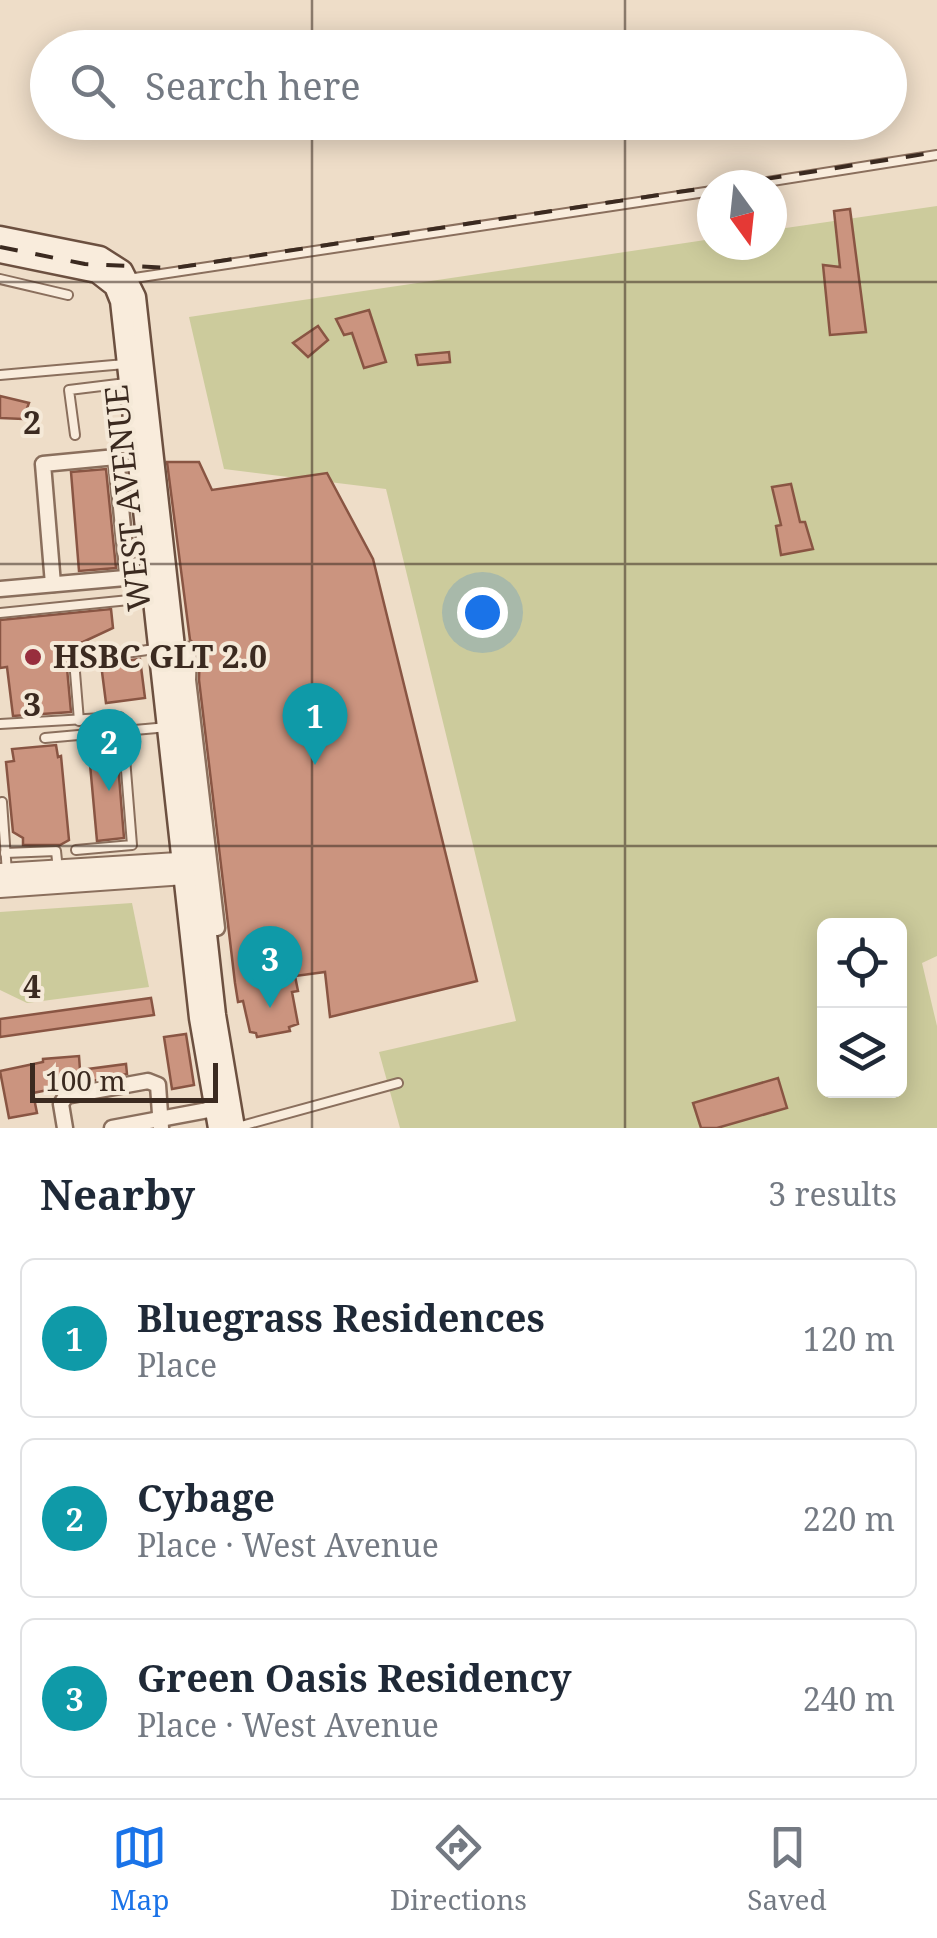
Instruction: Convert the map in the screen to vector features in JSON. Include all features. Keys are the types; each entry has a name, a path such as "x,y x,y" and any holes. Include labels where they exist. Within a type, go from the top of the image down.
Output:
{"main road":[{"path":"0,236 100,258 113,264 121,283"},
{"path":"0,252 97,272 121,283"},
{"name":"WEST AVENUE","path":"121,283 129,373 200,832 191,868"},
{"name":"WEST AVENUE","path":"121,283 137,307 159,575 154,598 168,728 215,1016 221,1114 234,1128"}],"street":[{"path":"53,584 43,464 116,457 128,578"},
{"path":"0,589 159,575"},
{"path":"189,650 200,832 218,928"},
{"path":"2,878 58,870 191,868"},
{"path":"2,878 191,868"},
{"path":"64,1128 60,1104 66,1096 148,1081 158,1085 161,1123"},
{"path":"112,1128 221,1114"}],"lane":[{"path":"787,179 937,155"},
{"path":"121,283 697,192"},
{"path":"0,278 68,294"},
{"path":"0,375 129,373"},
{"path":"74,435 69,390 129,373"},
{"path":"0,614 154,598"},
{"path":"79,720 74,660 160,649"},
{"path":"0,724 120,718"},
{"path":"44,738 168,728"},
{"path":"76,850 132,845 123,732"},
{"path":"2,802 6,853 2,878"},
{"path":"6,853 56,851 58,870"},
{"path":"234,1128 398,1083"}],"green space":[{"path":"937,206 937,956 922,963 937,1026 937,1128 400,1128 379,1052 516,1021 386,489 224,469 189,317 697,241 697,260 787,260 787,228"},
{"path":"132,903 149,987 27,1003 0,990 0,912"}],"building":[{"path":"850,209 866,332 830,335 823,265 840,267 834,211"},
{"path":"369,310 386,362 364,368 352,333 344,335 336,319"},
{"path":"318,326 328,340 308,357 293,343"},
{"path":"449,352 450,362 418,365 416,355"},
{"path":"0,396 29,403 23,419 0,418"},
{"path":"167,462 199,462 212,490 327,473 373,559 477,981 330,1017 325,972 295,976 298,991 292,992 298,1024 289,1027 290,1031 257,1037 250,1032 235,983 199,680 200,649 190,640"},
{"path":"106,469 116,568 79,571 71,472"},
{"path":"791,484 800,522 805,522 813,549 781,555 776,526 781,525 772,487"},
{"name":"HSBC GLT 2.0","path":"111,609 113,628 65,646 71,712 13,716 7,667 0,668 0,620"},
{"path":"140,659 145,698 106,703 101,664"},
{"path":"116,739 124,838 97,841 88,742"},
{"path":"56,745 58,757 61,756 69,840 60,845 23,845 23,838 13,832 6,762 14,761 12,749"},
{"path":"151,998 154,1015 0,1037 0,1019"},
{"path":"186,1034 194,1085 172,1089 164,1037"},
{"path":"79,1056 80,1070 126,1064 127,1074 33,1093 37,1113 9,1118 0,1071 43,1059"},
{"path":"778,1078 787,1108 717,1128 701,1128 693,1103"}],"railway":[{"path":"787,176 937,152"},
{"path":"0,247 85,264 174,268 697,189"}],"place":[{"name":"HSBC GLT 2.0","path":"33,657"},
{"name":"Bluegrass Residences","path":"315,765"},
{"name":"Cybage","path":"109,791"},
{"name":"Green Oasis Residency","path":"270,1008"}]}
